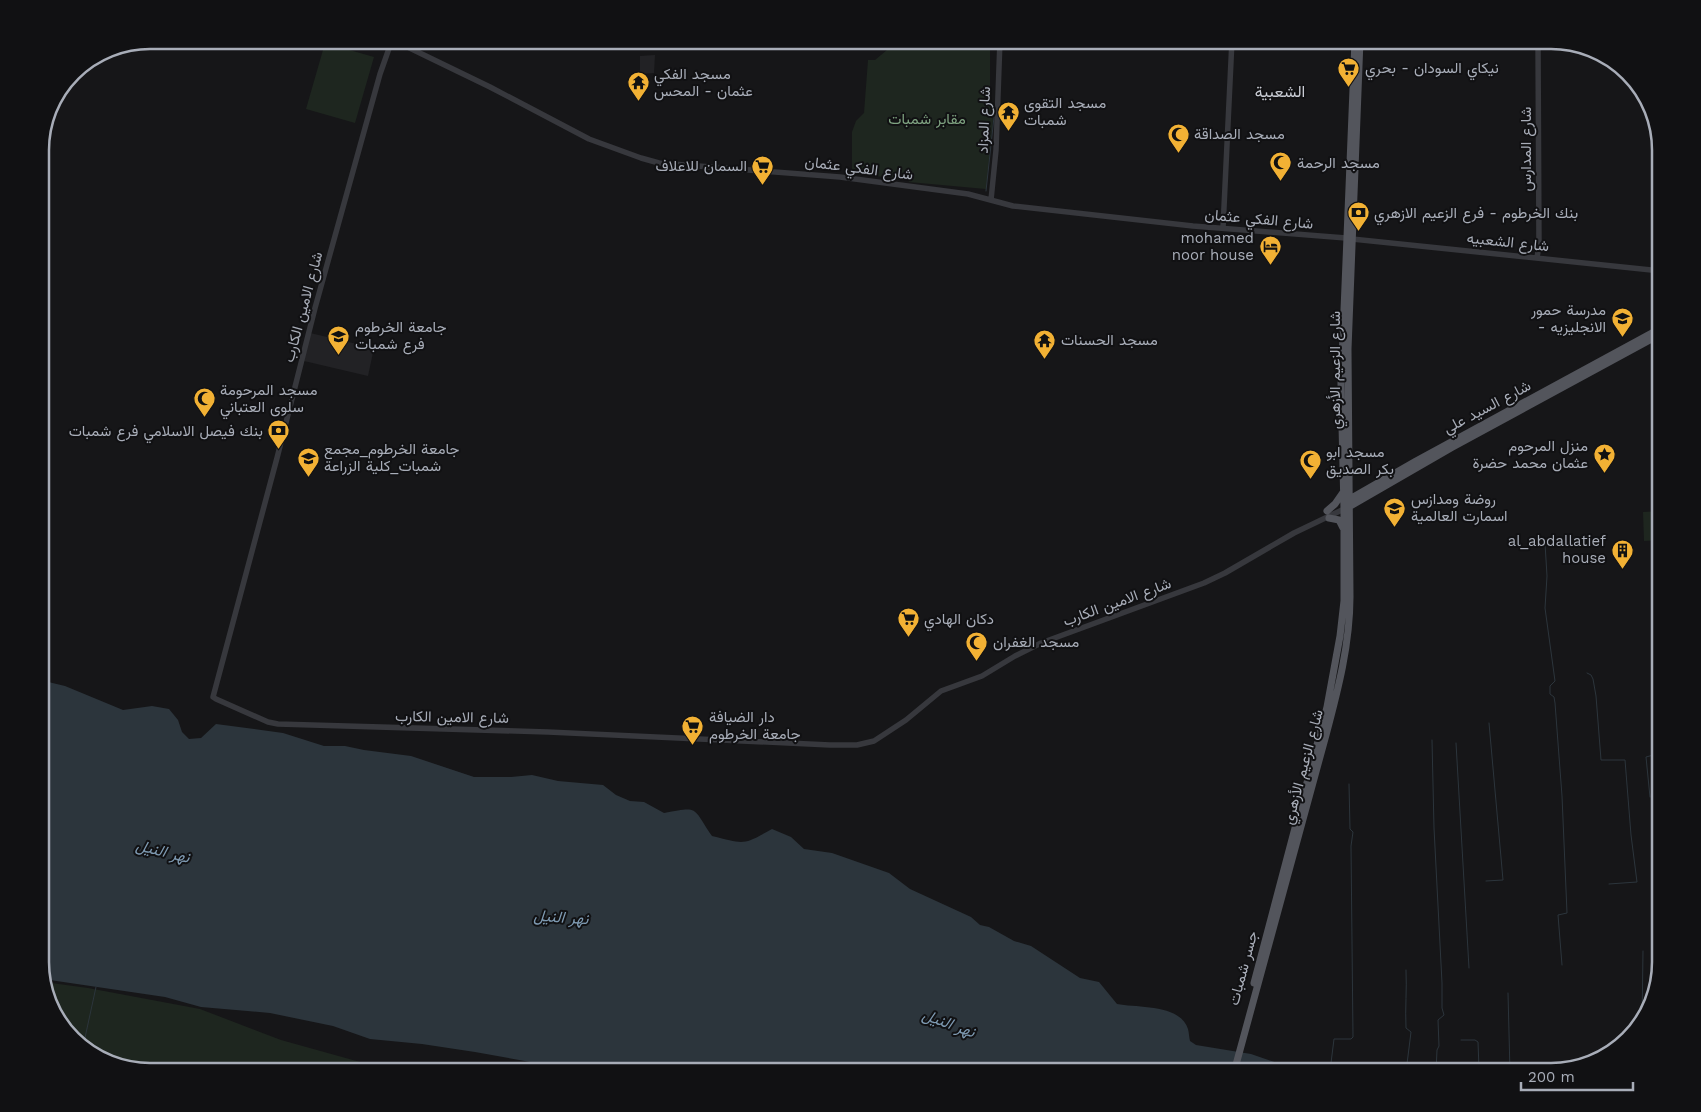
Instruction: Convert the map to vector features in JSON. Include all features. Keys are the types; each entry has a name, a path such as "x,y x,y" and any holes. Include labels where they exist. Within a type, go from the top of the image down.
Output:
{"main road":[{"name":"شارع الزعيم الأزهري","path":"1286,872 1334,702 1344,653 1350,602 1349,239 1355,49"},
{"name":"شارع الزعيم الأزهري","path":"1286,872 1327,707 1335,668 1344,601 1344,535 1349,506 1344,491 1341,384 1360,49"},
{"name":"شارع السيد علي","path":"1349,506 1362,492 1416,461 1652,333"},
{"name":"شارع السيد علي","path":"1349,506 1451,448 1652,339"},
{"path":"1350,485 1352,492 1355,494 1362,492"},
{"path":"1344,491 1328,514 1339,520 1344,535"},
{"name":"جسر شمبات","path":"1233,1063 1286,872"},
{"name":"جسر شمبات","path":"1236,1063 1286,872"}],"street":[{"name":"شارع الامين الكارب","path":"389,49 380,74 315,308 277,458 212,697 216,699 268,722 278,724 866,744 884,736 941,691 982,676 1041,643 1204,583 1328,514"},
{"name":"شارع الفكي عثمان","path":"411,49 490,87 589,139 653,162 677,166 840,176 968,194 1013,206 1349,239"},
{"name":"شارع المزاد","path":"991,200 996,150 1000,49"},
{"path":"1223,228 1232,49"},
{"name":"شارع المدارس","path":"1537,257 1539,247 1540,184 1538,49"},
{"name":"شارع الشعبيه","path":"1349,239 1652,270"},
{"name":"شارع السيد علي","path":"1328,514 1349,506"}],"shaded area":[{"path":"655,55 654,73 640,74 640,56"},
{"name":"جامعة الخرطوم فرع شمبات","path":"310,333 374,348 368,376 304,361"}],"green space":[{"path":"323,49 346,49 374,57 355,123 306,109"},
{"name":"مقابر شمبات","path":"888,49 990,49 990,108 993,120 986,189 909,182 908,179 852,174 852,132 856,121 864,113 868,60 875,60"},
{"path":"1643,512 1652,512 1652,541 1644,541"},
{"path":"51,983 200,1009 281,1040 364,1063 150,1063 124,1060 105,1053 83,1038 74,1029 56,1001"}],"water":[{"name":"نهر النيل","path":"49,682 65,686 123,710 152,706 169,709 178,720 182,732 189,739 201,738 216,724 283,733 324,746 345,746 411,756 474,777 532,775 558,781 603,785 616,795 630,801 644,802 664,813 684,810 694,811 712,836 731,841 749,841 772,829 791,837 804,849 832,853 889,873 910,889 971,917 980,925 989,927 1014,941 1031,946 1080,978 1099,982 1117,1004 1168,1011 1176,1015 1184,1021 1188,1029 1190,1041 1196,1045 1251,1054 1278,1063 536,1063 422,1044 370,1039 333,1026 270,1013 201,1007 165,997 51,980 49,968"}],"waterway":[{"path":"986,191 994,117"},
{"path":"1545,543 1547,576 1545,608 1555,681 1550,686 1550,694 1554,697 1555,703 1562,796 1567,913 1558,915 1562,965"},
{"path":"1587,673 1593,679 1596,696 1601,760 1625,760 1637,882 1609,884"},
{"path":"1486,881 1503,880 1489,723"},
{"path":"1432,740 1434,828 1442,1008 1444,1015 1438,1020 1439,1046 1436,1063"},
{"path":"1456,743 1469,968"},
{"path":"1650,797 1646,757 1652,755"},
{"path":"1331,1063 1334,1039 1351,1039 1353,1037 1351,846 1353,832 1350,829 1349,784"},
{"path":"1642,1006 1643,951"},
{"path":"1406,970 1406,1028 1411,1032 1407,1063"},
{"path":"85,1039 96,987"},
{"path":"1508,993 1510,1063"},
{"path":"1461,1040 1475,1040 1478,1042 1479,1063"}],"place":[{"name":"نيكاي السودان - بحري","path":"1349,87"},
{"name":"مسجد الفكي عثمان - المحس","path":"638,102"},
{"name":"مسجد التقوى شمبات","path":"1008,131"},
{"name":"مسجد الصداقة","path":"1178,153"},
{"name":"مسجد الرحمة","path":"1281,182"},
{"name":"السمان للاعلاف","path":"763,185"},
{"name":"بنك الخرطوم - فرع الزعيم الازهري","path":"1358,232"},
{"name":"mohamed noor house","path":"1270,266"},
{"name":"مدرسة حمور - الانجليزيه","path":"1622,338"},
{"name":"جامعة الخرطوم فرع شمبات","path":"339,355"},
{"name":"مسجد الحسنات","path":"1045,359"},
{"name":"مسجد المرحومة سلوى العتباني","path":"204,418"},
{"name":"بنك فيصل الاسلامي فرع شمبات","path":"279,450"},
{"name":"منزل المرحوم عثمان محمد حضرة","path":"1604,474"},
{"name":"جامعة الخرطوم_مجمع شمبات_كلية الزراعة","path":"308,477"},
{"name":"مسجد ابو بكر الصديق","path":"1310,480"},
{"name":"روضة ومدازس اسمارت العالمية","path":"1395,527"},
{"name":"al_abdallatief house","path":"1622,569"},
{"name":"دكان الهادي","path":"908,638"},
{"name":"مسجد الغفران","path":"977,661"},
{"name":"دار الضيافة جامعة الخرطوم","path":"693,745"}],"district":[{"name":"الشعبية","path":"1280,91"}]}
